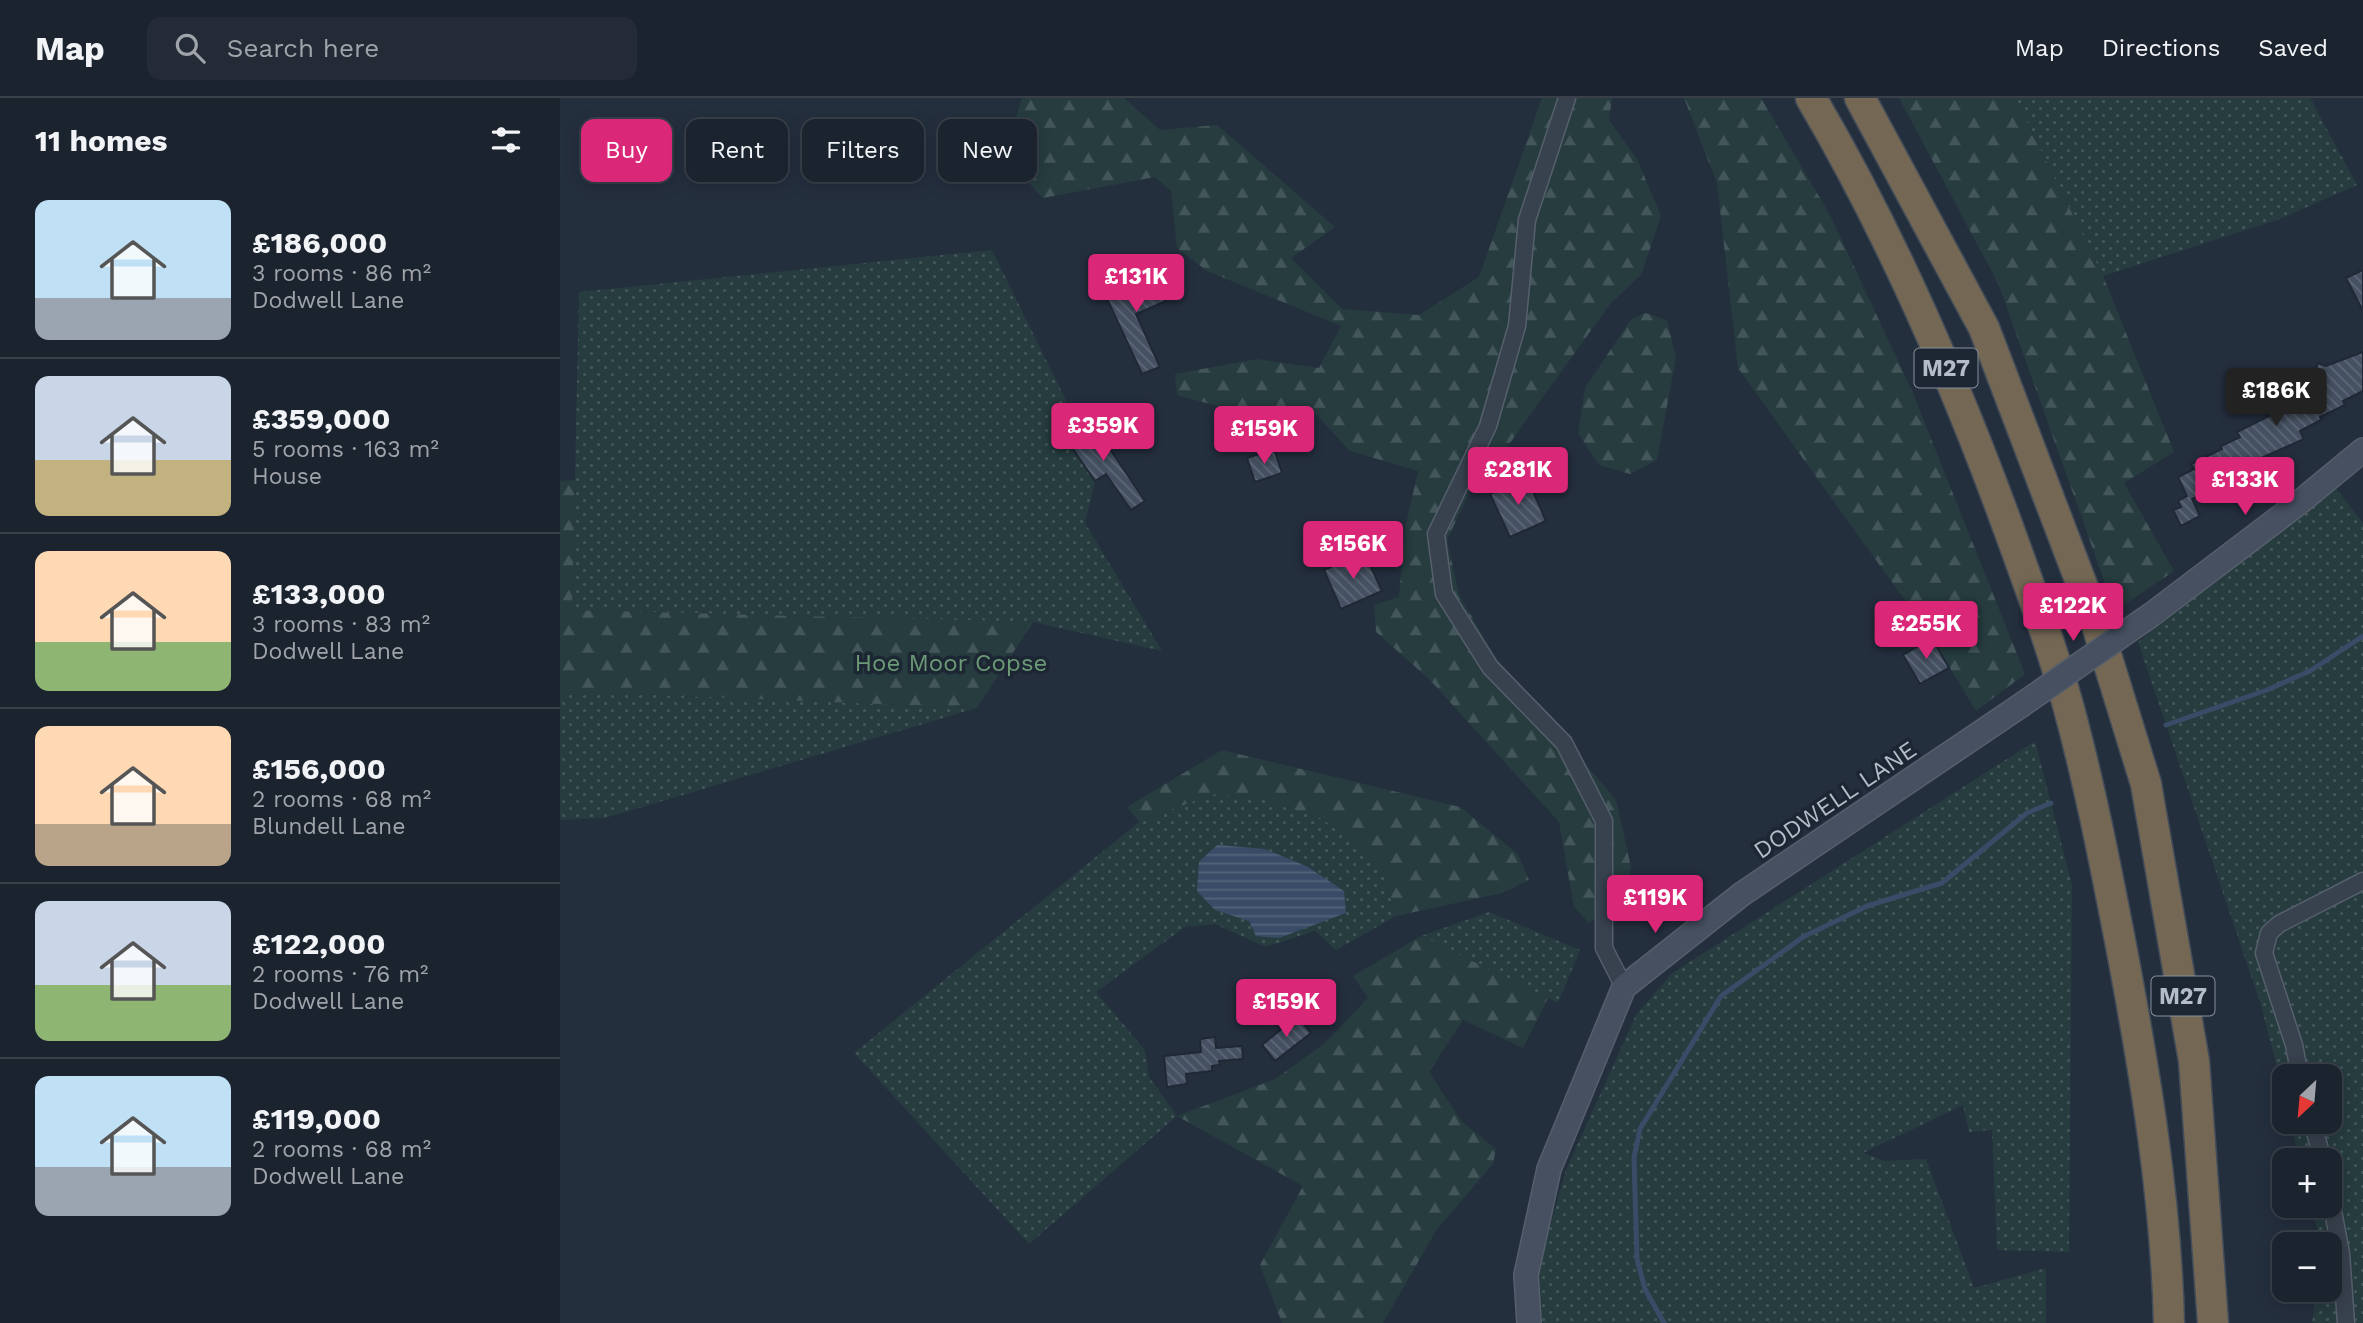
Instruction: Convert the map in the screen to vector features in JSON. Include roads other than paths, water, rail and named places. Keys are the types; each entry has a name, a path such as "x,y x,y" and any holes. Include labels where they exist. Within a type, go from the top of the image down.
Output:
{"highway":[{"name":"M27","path":"1811,98 1852,168 1924,317 1981,451 2068,703 2094,807 2144,1067 2168,1275 2169,1323"},
{"name":"M27","path":"1860,98 1984,328 2095,619 2146,784 2194,1061 2213,1323"}],"street":[{"path":"1567,98 1527,220 1517,326 1488,426 1436,534 1444,594 1490,667 1564,743 1604,821 1604,948 1624,987"},
{"name":"DODWELL LANE","path":"1529,1323 1526,1275 1549,1169 1624,987 1742,894 2151,615 2300,502 2363,450"},
{"path":"2298,1064 2264,953 2269,933 2279,924 2363,881"},
{"path":"2334,1218 2341,1253 2346,1323"}],"water":[{"path":"1217,845 1265,849 1308,867 1344,891 1346,913 1279,938 1256,936 1249,921 1215,910 1197,891 1199,862"}],"waterway":[{"path":"2166,725 2267,690 2310,671 2363,636"},
{"path":"1664,1323 1645,1289 1637,1259 1634,1158 1640,1129 1721,996 1803,937 1867,906 1942,883 2027,813 2051,803"}],"park label":[{"name":"Hoe Moor Copse","path":"951,663"}]}
